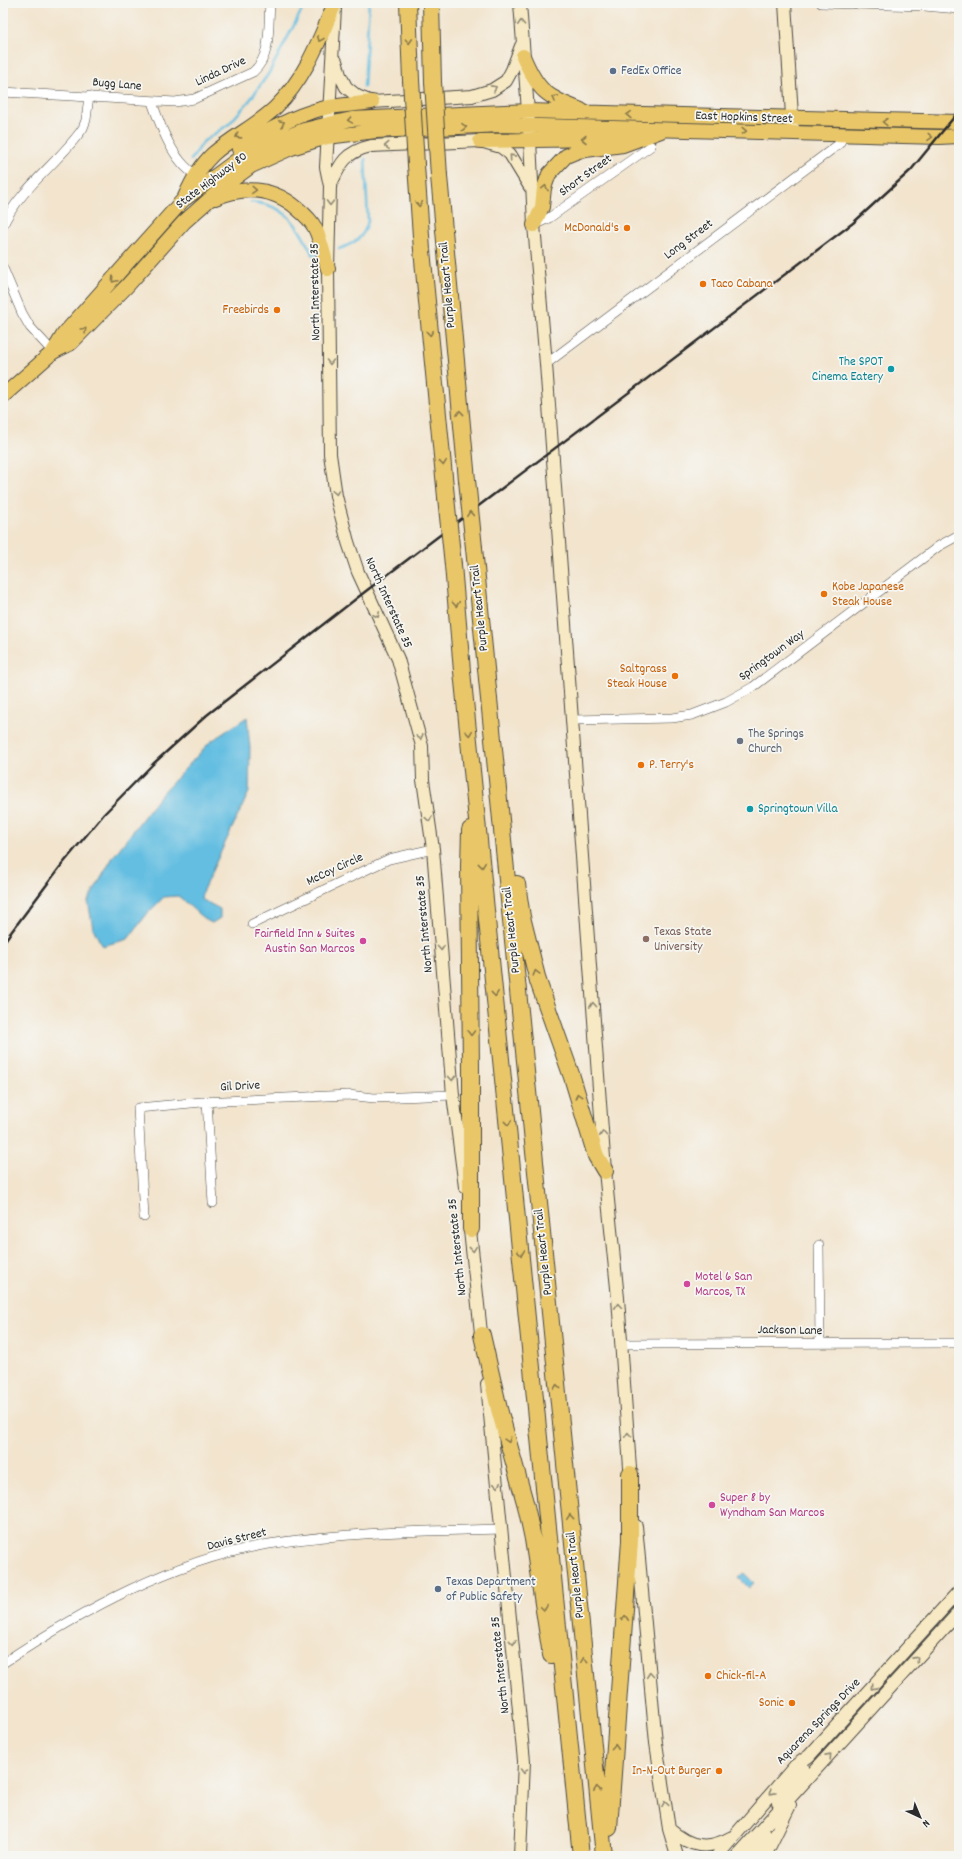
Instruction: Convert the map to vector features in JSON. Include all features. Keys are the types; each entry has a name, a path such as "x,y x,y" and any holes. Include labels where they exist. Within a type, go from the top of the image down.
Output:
{"highway":[{"name":"Purple Heart Trail","path":"408,3 411,80 422,250 580,1856"},
{"name":"Purple Heart Trail","path":"431,6 439,176 467,480 604,1856"},
{"path":"489,706 510,817 517,882 529,948 596,1156 606,1171"},
{"path":"470,1229 471,1068 469,866 473,770"},
{"path":"482,1335 499,1410 526,1506 533,1539 541,1582 580,1856"},
{"path":"608,1856 630,1541 630,1474"}],"main road":[{"name":"North Interstate 35","path":"335,3 326,167 330,186 328,269 330,454 336,496 348,542 358,572 398,659 414,712 422,746 423,780 433,849 453,1095 482,1335 524,1761 524,1806 520,1856"},
{"path":"183,200 195,175 213,154 264,118 294,87 316,49 335,3"},
{"path":"520,3 530,132 534,225 546,364 630,1474 656,1743 669,1829 677,1856"},
{"path":"785,3 792,126"},
{"path":"333,48 340,75 346,87 357,96 372,102"},
{"path":"127,286 134,271 195,202 208,181 227,158 255,138 279,124 297,116 329,107 372,102 472,96 492,90 506,81 523,50"},
{"path":"523,50 532,76 546,93 556,100 591,114"},
{"name":"East Hopkins Street","path":"528,111 747,118 845,134 939,137 959,136"},
{"name":"State Highway 80","path":"52,352 71,343 127,286 203,203 251,166 352,119 528,111"},
{"path":"635,129 668,122 723,124 747,118"},
{"name":"East Hopkins Street","path":"530,132 959,122"},
{"name":"State Highway 80","path":"3,396 52,352 64,334 111,283 183,200 240,158 257,148 304,130 376,131 500,125 530,132"},
{"path":"534,225 542,207 544,188 548,174 566,156 578,151 623,145 665,129"},
{"path":"330,186 340,164 346,157 357,150 371,146 480,141 530,132"},
{"path":"480,141 501,147 510,154 532,190"},
{"path":"203,203 231,192 247,189 262,190 291,202 306,215 314,227 328,269"},
{"name":"Aquarena Springs Drive","path":"717,1856 795,1766 810,1756 959,1591"},
{"path":"737,1856 956,1615 952,1607 959,1599"},
{"path":"752,1856 783,1794 803,1768 810,1756"},
{"path":"765,1856 783,1817 802,1784"},
{"path":"669,1829 683,1840 691,1844 706,1846 723,1842 733,1836"}],"street":[{"name":"Linda Drive","path":"152,102 175,102 194,99 253,72 260,67 266,52 270,3"},
{"path":"821,3 923,4 959,9"},
{"name":"Bugg Lane","path":"3,92 89,96 152,102 158,122 168,143 181,161 195,175 208,181"},
{"path":"3,226 9,213 21,198 78,136 86,120 89,96"},
{"name":"Long Street","path":"546,364 839,144 845,134"},
{"name":"Short Street","path":"534,225 549,218 651,146"},
{"path":"3,268 22,314 30,327 52,352"},
{"name":"Springtown Way","path":"572,720 672,718 692,715 726,702 753,687 940,546 959,535"},
{"name":"McCoy Circle","path":"252,924 389,859 433,849"},
{"name":"Gil Drive","path":"144,1217 138,1108 207,1101 348,1095 374,1098 453,1095"},
{"path":"207,1101 213,1203"},
{"path":"819,1245 820,1344"},
{"name":"Jackson Lane","path":"621,1344 959,1343"},
{"name":"Davis Street","path":"3,1663 102,1603 171,1573 230,1554 268,1545 341,1534 502,1529"}],"water":[{"path":"247,717 250,748 249,792 203,890 201,899 220,909 220,918 212,923 203,918 178,896 164,897 147,914 128,939 102,946 93,928 88,901 113,857 159,797 210,742"},
{"path":"744,1573 754,1583 749,1588 739,1578"}],"waterway":[{"path":"191,160 204,141 229,124 250,100 269,73 303,8 308,3"},
{"path":"364,87 369,3"},
{"path":"339,249 358,239 364,232 368,221 365,159"},
{"path":"251,202 274,207 283,212 290,218 302,234 313,255 318,255"}],"railway":[{"path":"3,943 60,867 104,814 153,764 207,715 366,591 853,223 911,170 959,111"}],"place":[{"name":"FedEx Office","path":"613,71"},
{"name":"McDonald's","path":"627,228"},
{"name":"Taco Cabana","path":"703,284"},
{"name":"Freebirds","path":"277,310"},
{"name":"The SPOT Cinema Eatery","path":"891,369"},
{"name":"Kobe Japanese Steak House","path":"824,594"},
{"name":"Saltgrass Steak House","path":"675,676"},
{"name":"The Springs Church","path":"740,741"},
{"name":"P. Terry's","path":"641,765"},
{"name":"Springtown Villa","path":"750,809"},
{"name":"Texas State University","path":"646,939"},
{"name":"Fairfield Inn & Suites Austin San Marcos","path":"363,941"},
{"name":"Motel 6 San Marcos, TX","path":"687,1284"},
{"name":"Super 8 by Wyndham San Marcos","path":"712,1505"},
{"name":"Texas Department of Public Safety","path":"438,1589"},
{"name":"Chick-fil-A","path":"708,1676"},
{"name":"Sonic","path":"792,1703"},
{"name":"In-N-Out Burger","path":"719,1771"}]}
